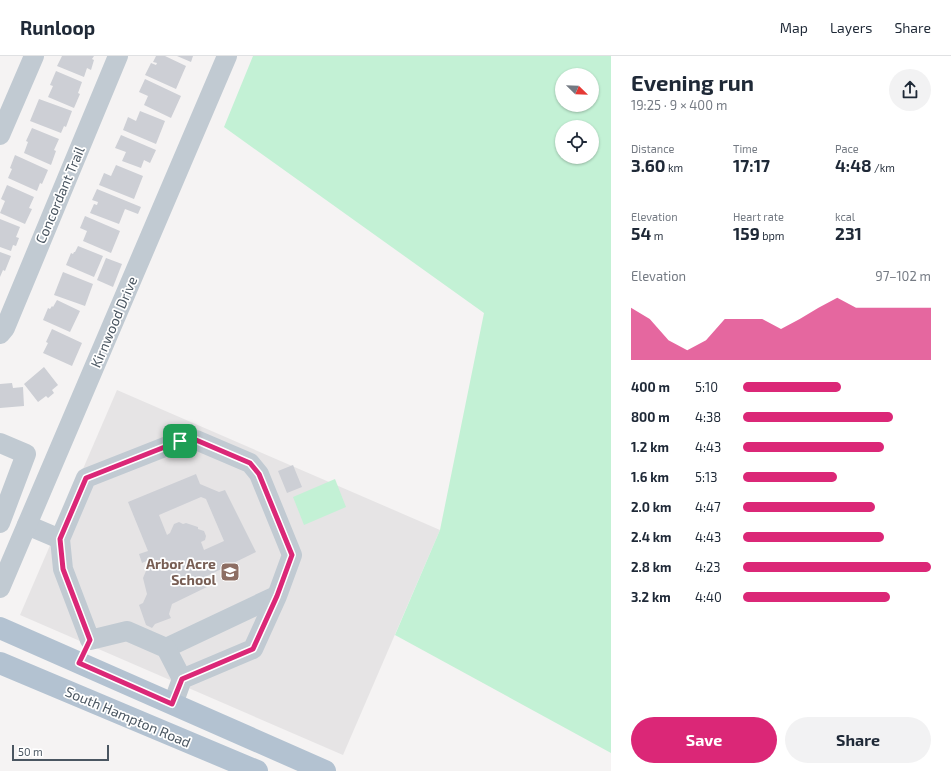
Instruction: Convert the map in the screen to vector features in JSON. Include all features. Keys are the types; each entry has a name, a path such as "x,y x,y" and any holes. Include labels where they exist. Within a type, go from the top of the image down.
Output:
{"main road":[{"name":"South Hampton Road","path":"0,628 325,771"},
{"name":"South Hampton Road","path":"0,663 246,769"}],"street":[{"path":"0,135 34,56"},
{"name":"Concordant Trail","path":"0,334 8,321 118,56"},
{"name":"Kirnwood Drive","path":"0,588 7,553 27,525 227,56"},
{"path":"79,663 90,640 63,569 60,539 86,478 180,441 196,440 250,463 259,474 292,555 253,649 182,679 172,704"},
{"path":"0,444 26,454 0,523"},
{"path":"27,525 60,539"},
{"path":"166,648 276,596"},
{"path":"90,640 127,631 166,648 182,679"}],"shaded area":[{"name":"Arbor Acre School","path":"117,390 440,530 343,755 20,615"}],"green space":[{"path":"253,56 611,56 611,753 395,635 440,530 484,313 224,127"},
{"path":"335,479 346,507 304,525 293,497"}],"building":[{"path":"62,56 94,56 92,59 94,60 91,70 87,68 84,77 57,66"},
{"path":"156,56 165,56 186,66 176,89 145,75 151,63 156,65 157,63 153,62"},
{"path":"177,56 193,56 191,62"},
{"path":"56,71 82,82 78,93 80,94 74,108 48,97 53,86 50,85"},
{"path":"145,79 181,96 171,118 144,105 148,96 139,92"},
{"path":"39,99 72,111 66,127 64,126 61,133 30,121"},
{"path":"140,111 165,121 156,144 123,130 128,117 136,121"},
{"path":"32,128 59,139 54,150 56,151 51,165 24,153 28,142 26,141"},
{"path":"121,135 156,150 150,163 144,160 141,168 122,161 126,152 115,148"},
{"path":"15,155 48,170 37,191 8,178 12,169 10,168"},
{"path":"116,165 143,176 134,199 99,185 104,173 111,176"},
{"path":"7,185 34,197 29,208 32,209 25,224 0,213 5,201 1,199"},
{"path":"97,189 141,207 138,214 125,209 119,224 90,213 94,204 97,205 98,202 92,200"},
{"path":"85,216 120,231 111,253 83,241 87,231 80,228"},
{"path":"0,219 20,227 16,237 19,238 16,246 13,245 11,251 0,247"},
{"path":"78,246 103,256 94,277 66,265 71,253 73,254 75,252"},
{"path":"0,252 11,256 5,271 3,270 0,277"},
{"path":"106,258 122,264 113,287 97,280"},
{"path":"63,272 93,284 85,306 54,295"},
{"path":"57,300 80,311 70,332 43,320 48,308 50,309 52,306 53,307"},
{"path":"52,329 82,343 72,366 43,353"},
{"path":"44,367 58,385 52,390 54,393 48,398 46,396 38,402 24,384"},
{"path":"12,383 13,388 23,387 24,406 0,408 0,384"},
{"path":"293,465 302,487 287,493 278,471"},
{"path":"196,474 200,484 219,492 225,490 256,552 205,577 209,586 172,604 169,614 171,618 155,624 152,628 146,625 139,605 143,603 147,594 143,578 151,559 142,563 139,554 148,551 128,502","holes":["201,497 206,499 224,541 204,550 201,542 205,540 206,536 204,531 198,529 198,527 179,522 174,524 170,533 167,535 159,515"]}],"place":[{"name":"Arbor Acre School","path":"230,572"}],"route":[{"path":"196,440 250,463 259,474 292,555 277,596 253,649 182,679 172,704 79,663 90,640 63,569 60,539 86,478 180,441 196,440"}]}
